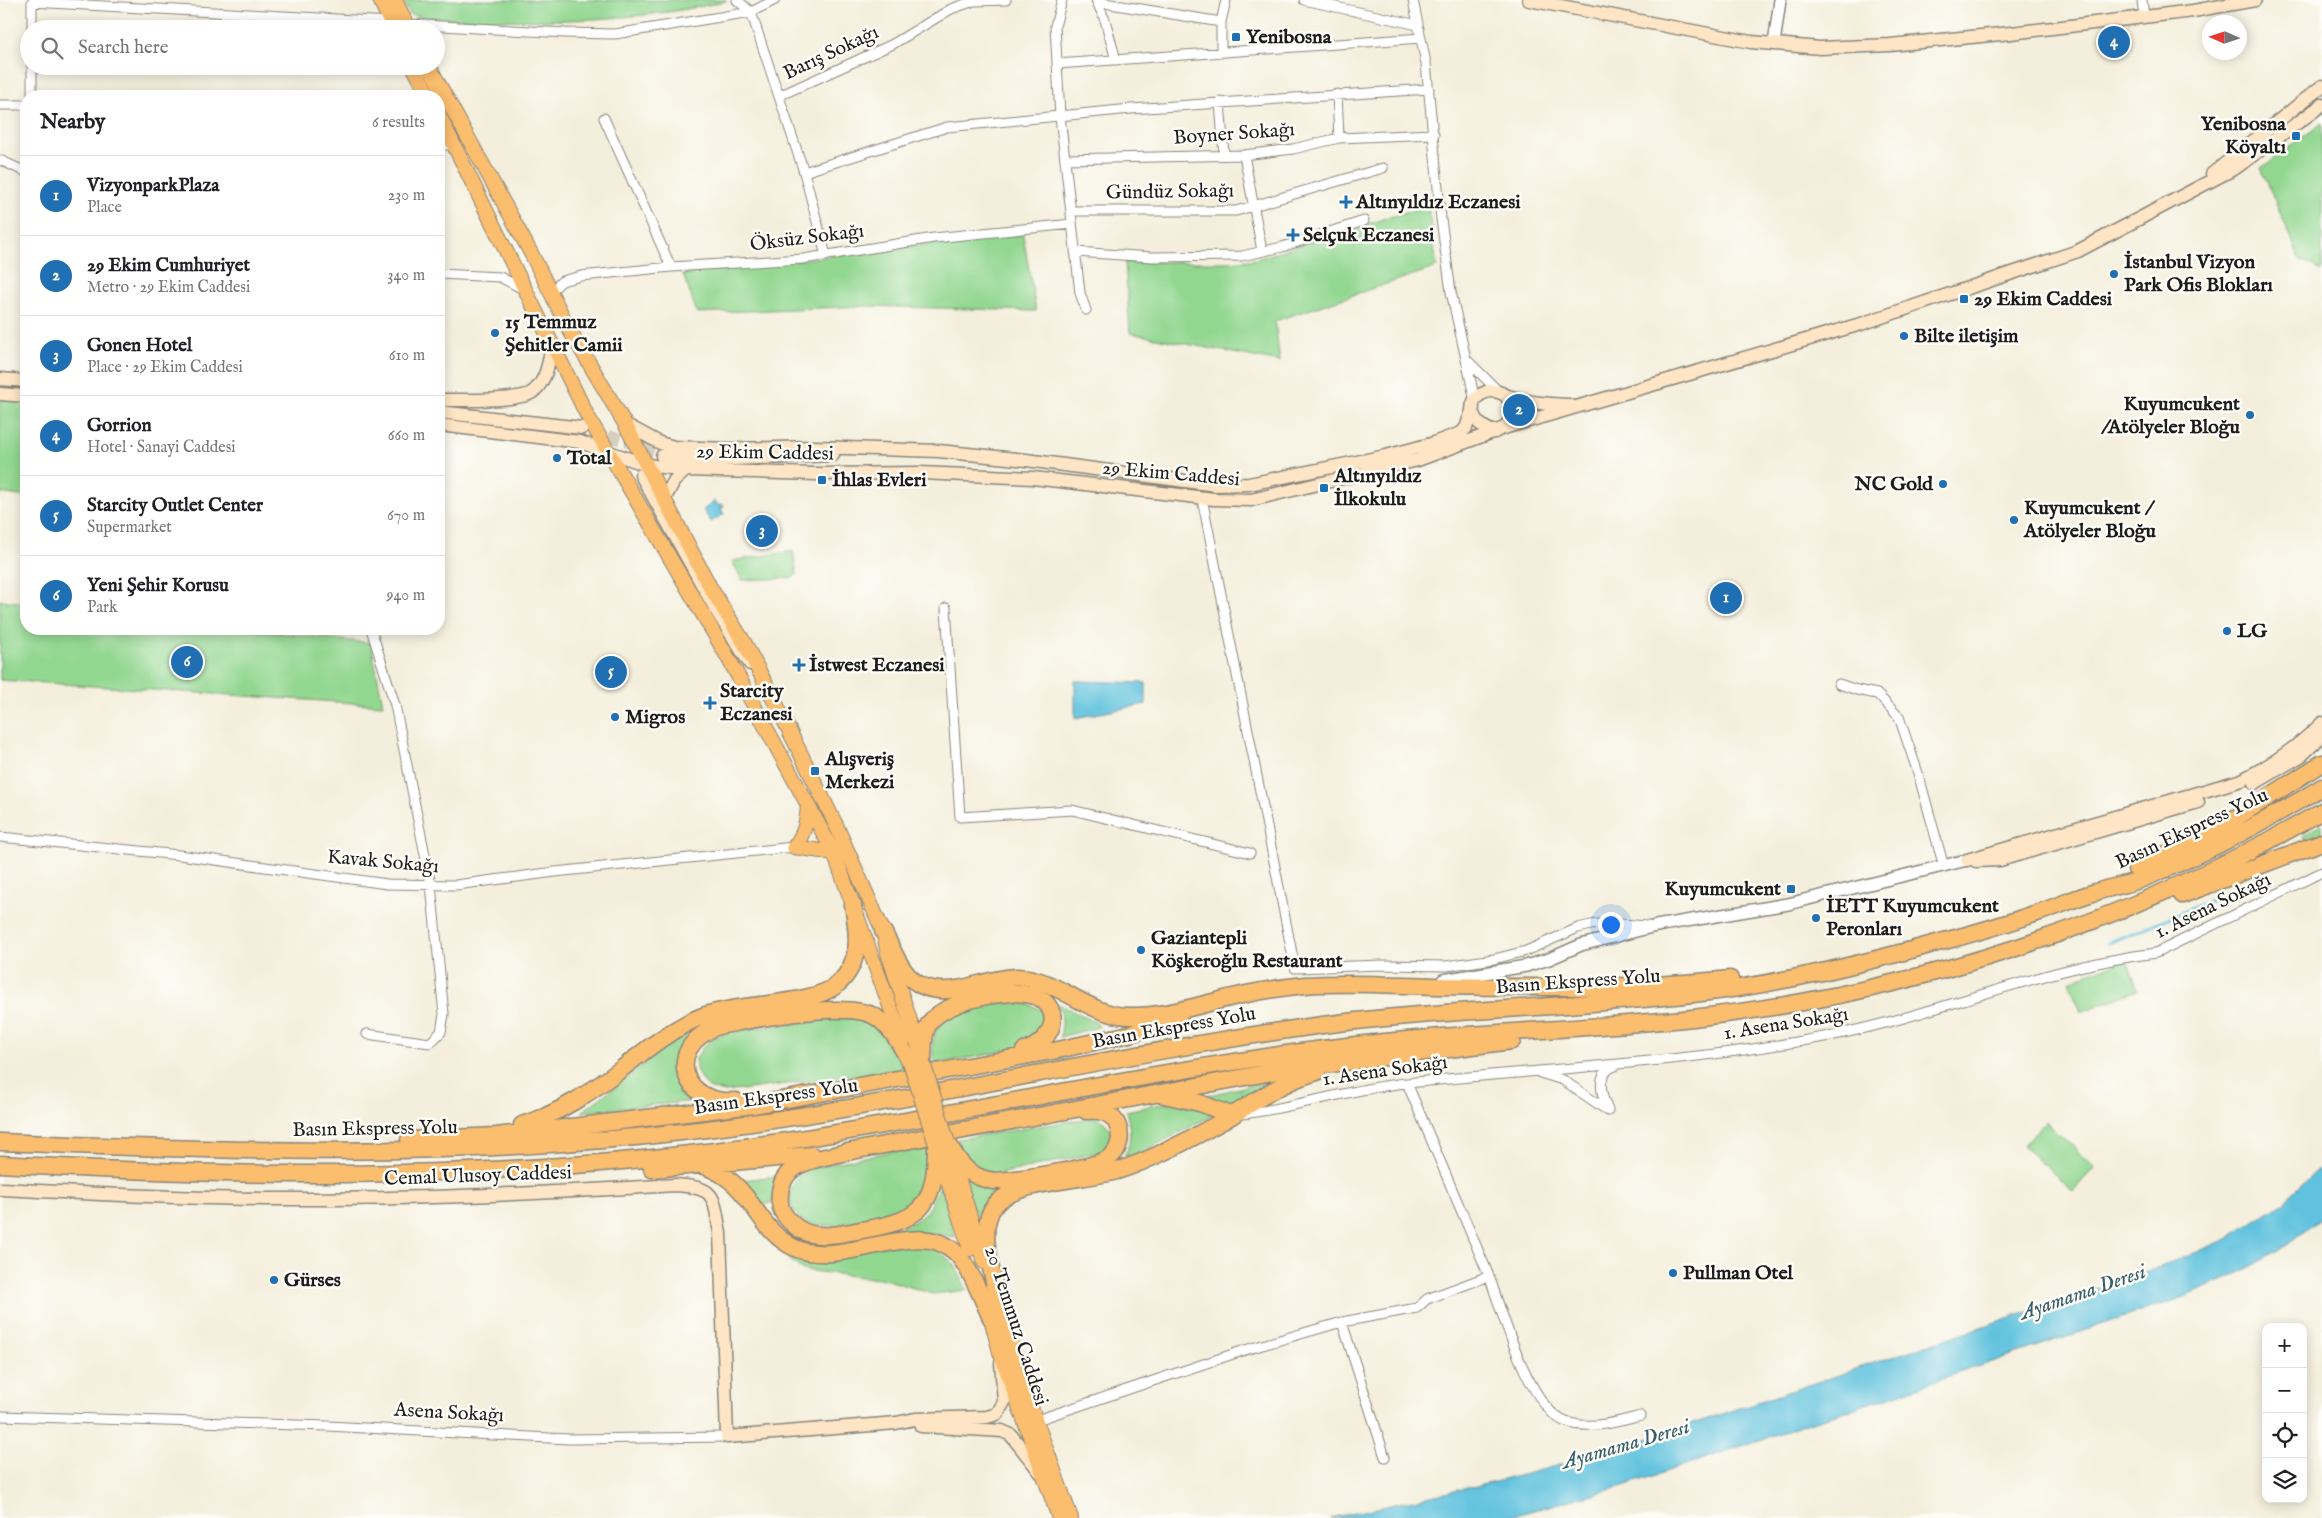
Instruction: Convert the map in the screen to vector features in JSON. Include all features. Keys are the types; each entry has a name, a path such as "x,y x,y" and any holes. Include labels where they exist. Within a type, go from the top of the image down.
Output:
{"highway":[{"path":"2098,891 2122,876 2223,826 2322,763"},
{"name":"Basın Ekspress Yolu","path":"0,1142 230,1151 356,1151 525,1147 692,1131 847,1109 1304,1027 1415,1016 1657,998 1756,986 1855,964 1955,938 2012,922 2098,891 2130,884 2178,863 2271,817 2322,787"},
{"path":"942,1144 934,1183 921,1208 908,1216 884,1226 834,1235 803,1232 786,1217 781,1207 780,1194 782,1182 791,1170 800,1164 847,1152 1283,1070 1618,1030 1798,1002 1906,978 2012,949 2074,928 2207,872 2286,832 2322,811"},
{"path":"2074,928 2086,930 2110,924 2218,880 2322,842"},
{"path":"356,1151 392,1142 501,1130 552,1114 595,1088 670,1033 702,1016 738,1007 803,998 826,992 838,985 853,964 857,950 858,930 852,905"},
{"path":"883,931 911,979 928,989 951,989 1018,976 1048,984 1107,1014 1127,1016 1168,1013 1244,996 1306,985 1628,986 1792,977"},
{"path":"917,1062 929,1023 937,1014 949,1007 1009,992 1023,993 1044,1002 1051,1018 1051,1029 1046,1039 1038,1046 983,1065"},
{"path":"448,1137 496,1136 722,1110 983,1065 1130,1034 1197,1014 1244,996"},
{"path":"791,1098 730,1102 710,1098 693,1087 688,1079 684,1061 687,1049 694,1039 705,1031 718,1026 818,1011 858,1010 874,1016 884,1023 917,1062"},
{"path":"0,1164 251,1174 503,1171 661,1158 774,1143 938,1116 1189,1069 1337,1046 1454,1035 1689,1018"},
{"path":"997,1297 985,1233 987,1218 995,1205 1002,1199 1020,1189 1092,1177 1135,1164 1232,1115 1268,1092 1298,1078 1371,1059"},
{"path":"1158,1094 1182,1098 1232,1115"},
{"path":"942,1144 965,1169 975,1176 994,1181 1095,1164 1114,1153 1119,1143 1120,1133 1114,1118 1106,1112 1098,1111 1064,1112"},
{"path":"503,1171 539,1176 564,1175 704,1166 847,1152"},
{"path":"704,1166 717,1170 736,1184 776,1236 787,1244 807,1253 836,1253 919,1239 942,1243 950,1248 964,1264 991,1318"}],"main road":[{"path":"380,0 395,20"},
{"path":"395,0 399,20"},
{"path":"1530,0 1670,27 1774,44 1820,48 1890,45 2144,17 2255,0"},
{"path":"418,75 426,90"},
{"path":"434,75 442,90"},
{"name":"29 Ekim Caddesi","path":"2199,185 2236,152 2322,86"},
{"path":"445,96 569,328 625,424 644,470 719,615 768,688"},
{"name":"29 Ekim Caddesi","path":"445,426 580,442 607,452 644,470 816,474 925,473 1032,478 1202,498 1251,500 1418,460 1500,430 1861,324 2078,251 2199,185 2237,167 2285,129 2322,104"},
{"path":"445,127 552,345 607,452 726,654 834,853 852,905 917,1062"},
{"path":"445,400 499,399 534,392 548,369 552,345"},
{"path":"0,379 20,381"},
{"path":"1502,393 1512,405 1512,411 1500,430 1480,426 1473,415 1474,405 1485,392 1502,393 1548,404 1582,405"},
{"path":"0,394 20,396"},
{"name":"29 Ekim Caddesi","path":"625,424 660,443 674,447 895,450 966,453 1216,485 1249,484 1386,456 1451,438 1466,428 1474,405"},
{"path":"445,413 582,428"},
{"path":"662,456 686,460 734,460 895,450"},
{"path":"644,470 665,498 710,587 768,688 836,826 883,931 917,1062 942,1144 997,1297 1037,1420 1059,1500 1072,1518"},
{"path":"665,498 674,481 686,470"},
{"path":"1966,860 2242,780 2270,766 2298,747 2322,723"},
{"path":"1966,860 2000,860 2250,786 2302,755 2322,736"},
{"path":"808,804 807,824 802,836 794,846 834,853"},
{"name":"20 Temmuz Caddesi","path":"942,1144 1000,1352 1044,1476 1059,1500 1059,1518"},
{"name":"Cemal Ulusoy Caddesi","path":"0,1188 81,1193 309,1200 568,1191 675,1185 702,1188 714,1200 720,1233 727,1437"},
{"path":"896,1423 915,1419 987,1417 997,1414 1004,1402 1000,1352"},
{"path":"896,1423 1002,1431 1011,1435 1044,1476"},
{"name":"Asena Sokağı","path":"727,1437 896,1423"}],"street":[{"path":"737,0 751,12 804,172 826,256"},
{"path":"445,28 615,34 751,12 775,0"},
{"name":"Barış Sokağı","path":"779,96 893,44 951,9 974,1 1006,0"},
{"path":"1062,0 1055,26 1060,116 1080,293 1086,310"},
{"path":"1221,53 1221,22 1226,0"},
{"path":"1304,0 1418,25"},
{"path":"1413,0 1429,89 1441,219 1451,292 1474,405"},
{"path":"1774,44 1780,0"},
{"path":"2142,0 2144,17"},
{"path":"1116,60 1097,1 1221,22"},
{"path":"32,20 32,2 308,20"},
{"path":"1058,64 1421,38"},
{"path":"32,75 32,90"},
{"path":"804,172 946,127 1220,102 1429,89"},
{"path":"1337,94 1339,138"},
{"path":"1220,102 1224,155"},
{"path":"0,105 20,105"},
{"path":"604,118 671,267"},
{"name":"Boyner Sokağı","path":"1065,159 1244,155 1293,149 1339,138 1434,134"},
{"path":"445,145 455,146"},
{"path":"1244,155 1262,251"},
{"path":"0,160 20,169"},
{"name":"Gündüz Sokağı","path":"1071,211 1236,211 1383,168"},
{"path":"1075,252 1152,257 1242,256 1364,221"},
{"name":"Öksüz Sokağı","path":"550,292 562,281 581,276 671,267 803,259 934,238 1072,224"},
{"path":"500,277 513,266"},
{"path":"445,274 500,277 526,291"},
{"path":"1466,359 1502,393"},
{"path":"1202,498 1295,968 1383,965 1446,966 1494,959 1526,951 1578,928 1591,925 1606,923 1656,926"},
{"path":"946,608 960,818 1072,810 1250,853"},
{"path":"367,1034 430,1043 442,1032 444,1014 432,885 394,705 372,635"},
{"path":"1840,684 1877,694 1899,717 1918,773 1944,867"},
{"name":"Kavak Sokağı","path":"0,837 179,855 387,884 432,885 456,885 555,872 794,846"},
{"path":"1409,985 1526,966 1549,959 1581,945 1656,926 1788,904 1944,867 1966,860"},
{"name":"1. Asena Sokağı","path":"1232,1115 1407,1083 1664,1060 1861,1030 2042,977 2128,956 2156,953 2322,872"},
{"path":"1532,1072 1563,1080 1608,1111 1601,1091 1603,1076 1611,1067 1623,1064"},
{"path":"1407,1083 1489,1276 1528,1378 1547,1410 1564,1421 1586,1426 1611,1424 1641,1416"},
{"path":"1037,1420 1245,1350 1342,1322 1417,1308 1427,1299 1489,1276"},
{"path":"1342,1322 1385,1457"},
{"name":"Asena Sokağı","path":"0,1416 337,1427 569,1439 727,1437"}],"green space":[{"path":"402,0 726,1 688,9 612,18 497,20 420,17 410,14"},
{"path":"2322,123 2322,271 2300,259 2261,168"},
{"path":"1428,205 1437,267 1275,321 1280,362 1130,333 1125,262 1232,262 1256,259"},
{"path":"1023,235 1036,311 867,306 697,313 683,274 920,245"},
{"path":"0,398 20,400 20,496 0,493"},
{"path":"793,551 797,574 793,578 742,580 732,561"},
{"path":"0,600 20,602 20,635 297,635 371,643 383,705 0,680"},
{"path":"2322,823 2322,834 2304,840 2303,836"},
{"path":"2127,959 2138,990 2081,1012 2069,981"},
{"path":"1016,1001 1027,1003 1041,1010 1043,1025 1040,1036 1037,1039 1004,1051 934,1064 933,1045 936,1031 944,1020 955,1013 969,1008"},
{"path":"1058,1004 1097,1023 1099,1027 1060,1037 1062,1020"},
{"path":"857,1018 882,1032 895,1050 903,1069 725,1092 709,1088 701,1079 697,1070 696,1062 702,1048 708,1042 732,1031"},
{"path":"693,1029 680,1047 676,1065 681,1083 694,1101 582,1112 666,1047"},
{"path":"1269,1081 1229,1106 1201,1097"},
{"path":"1176,1101 1215,1114 1133,1157 1125,1155 1130,1138 1126,1111"},
{"path":"1099,1118 1107,1125 1113,1136 1105,1149 1097,1153 998,1174 986,1173 963,1158 957,1139"},
{"path":"2045,1121 2095,1167 2073,1191 2023,1146"},
{"path":"926,1144 929,1165 924,1185 913,1203 898,1213 840,1225 821,1226 802,1220 793,1210 790,1197 794,1183 798,1177 815,1167"},
{"path":"776,1176 773,1202 762,1205 743,1180"},
{"path":"963,1177 1003,1186 988,1196 975,1217"},
{"path":"940,1181 955,1237 910,1231 884,1237 882,1232 914,1222 921,1217 931,1203"},
{"path":"773,1242 790,1253 907,1244 933,1246 955,1265 967,1290 933,1294 888,1280 803,1270 788,1259"}],"water":[{"path":"715,501 719,506 722,504 724,507 721,509 724,514 711,522 703,510"},
{"path":"1075,681 1146,683 1146,704 1075,718"},
{"name":"Ayamama Deresi","path":"2322,1166 2322,1216 2307,1230 2275,1253 2241,1272 2187,1296 1623,1486 1508,1517 1331,1518 1499,1481 1612,1451 2174,1262 2229,1238 2282,1203"}],"waterway":[{"path":"2108,943 2234,891"}],"tunnel":[{"path":"591,431 626,441 662,456"}],"place":[{"name":"Yenibosna","path":"1236,37"},
{"name":"Gorrion","path":"2114,42"},
{"name":"Yenibosna Köyaltı","path":"2296,136"},
{"name":"Altınyıldız Eczanesi","path":"1346,202"},
{"name":"Selçuk Eczanesi","path":"1293,235"},
{"name":"İstanbul Vizyon Park Ofis Blokları","path":"2114,274"},
{"name":"29 Ekim Caddesi","path":"1964,299"},
{"name":"15 Temmuz Şehitler Camii","path":"495,333"},
{"name":"Bilte iletişim","path":"1904,336"},
{"name":"29 Ekim Cumhuriyet","path":"1519,410"},
{"name":"Kuyumcukent /Atölyeler Bloğu","path":"2250,415"},
{"name":"Total","path":"557,458"},
{"name":"İhlas Evleri","path":"822,480"},
{"name":"NC Gold","path":"1943,484"},
{"name":"Altınyıldız İlkokulu","path":"1324,488"},
{"name":"Kuyumcukent / Atölyeler Bloğu","path":"2014,520"},
{"name":"Gonen Hotel","path":"762,531"},
{"name":"VizyonparkPlaza","path":"1726,598"},
{"name":"LG","path":"2227,631"},
{"name":"Yeni Şehir Korusu","path":"187,662"},
{"name":"İstwest Eczanesi","path":"799,665"},
{"name":"Starcity Outlet Center","path":"611,672"},
{"name":"Starcity Eczanesi","path":"710,703"},
{"name":"Migros","path":"615,717"},
{"name":"Alışveriş Merkezi","path":"815,771"},
{"name":"Kuyumcukent","path":"1791,889"},
{"name":"İETT Kuyumcukent Peronları","path":"1816,918"},
{"name":"Gaziantepli Köşkeroğlu Restaurant","path":"1141,950"},
{"name":"Pullman Otel","path":"1673,1273"},
{"name":"Gürses","path":"274,1280"}]}
